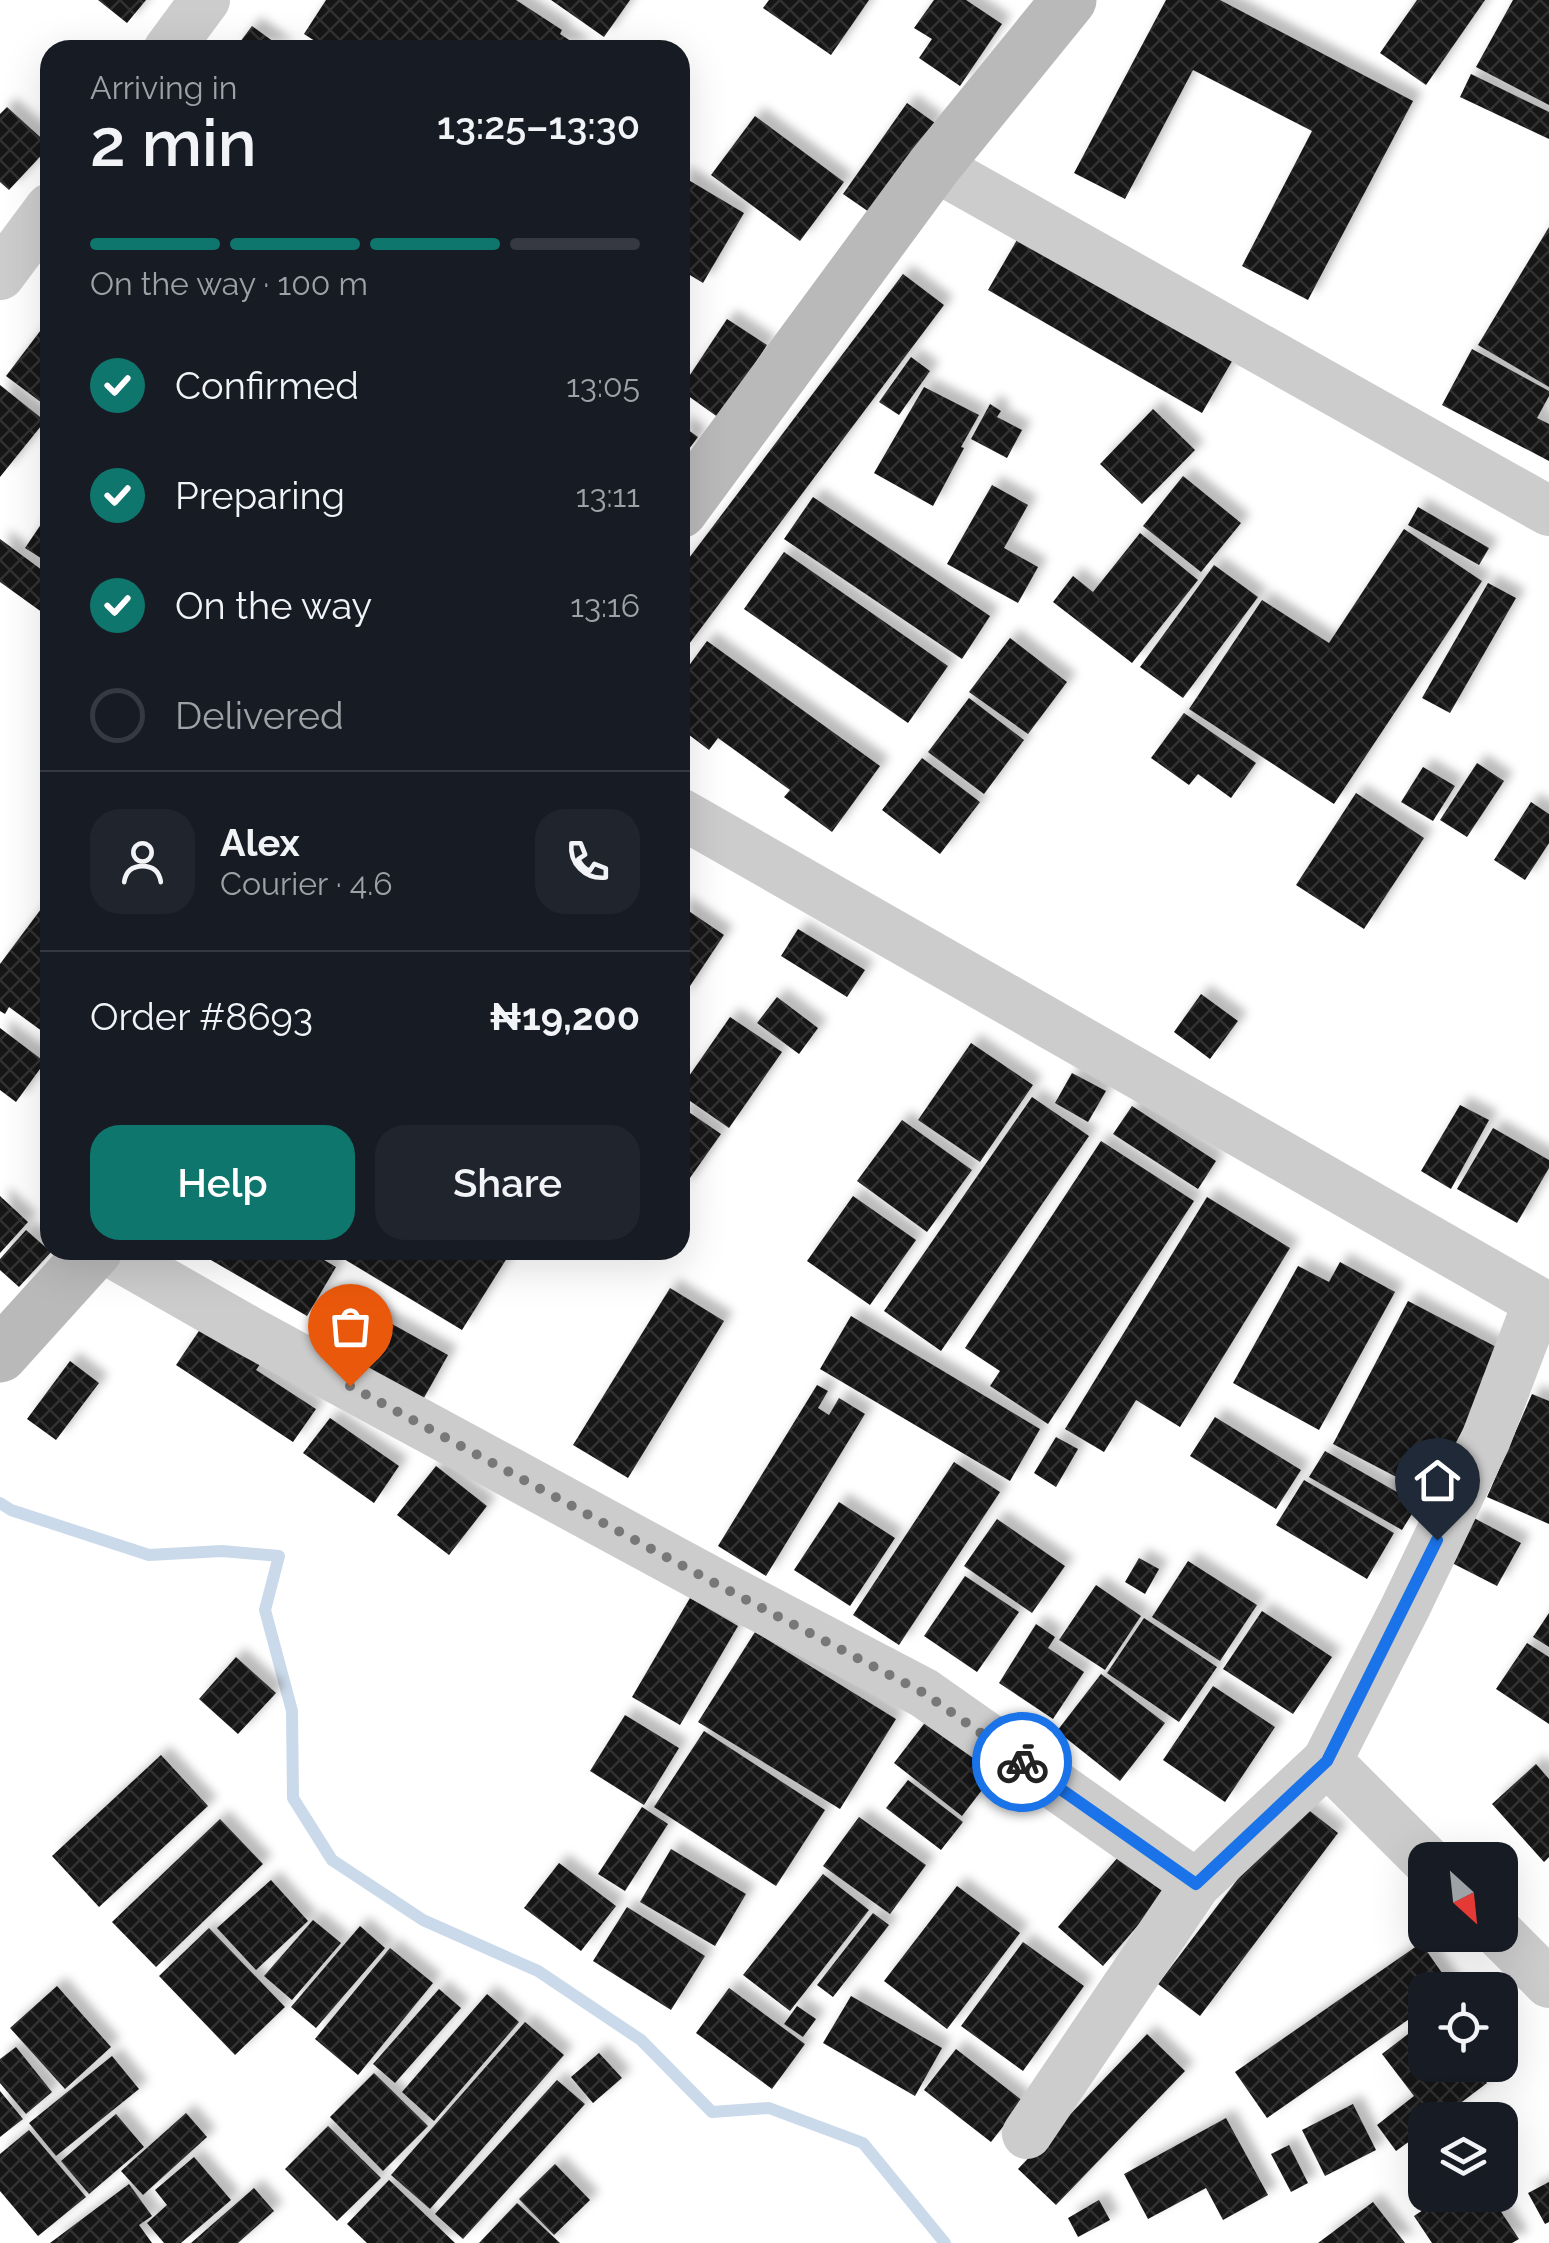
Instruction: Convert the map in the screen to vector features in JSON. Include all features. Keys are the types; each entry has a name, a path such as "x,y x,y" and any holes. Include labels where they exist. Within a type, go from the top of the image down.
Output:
{"main road":[{"path":"690,497 934,166 1069,0"},
{"path":"0,1355 86,1260"}],"street":[{"path":"176,40 206,0"},
{"path":"934,166 1549,510"},
{"path":"0,275 40,221"},
{"path":"690,819 1544,1305 1486,1439 1327,1761 1196,1884 1028,2134"},
{"path":"125,1260 667,1558 924,1693 1196,1884"},
{"path":"1327,1761 1408,1842"},
{"path":"1518,1952 1549,1983"}],"building":[{"path":"98,0 146,0 127,23"},
{"path":"326,0 516,0 562,30 560,34 569,40 313,40 304,34"},
{"path":"551,0 630,0 604,37"},
{"path":"769,0 869,0 831,55 763,8"},
{"path":"934,0 966,0 1002,24 960,86 919,58 932,39 914,28"},
{"path":"1166,0 1220,0 1413,101 1308,300 1242,266 1312,131 1193,70 1125,199 1074,173"},
{"path":"1417,0 1485,0 1426,85 1380,53"},
{"path":"1513,0 1549,0 1549,105 1476,67"},
{"path":"252,26 271,40 242,40"},
{"path":"1471,74 1549,112 1549,139 1460,97"},
{"path":"907,103 935,123 872,214 843,194"},
{"path":"7,107 40,137 40,157 9,190 0,182 0,114"},
{"path":"755,116 844,182 800,241 711,175"},
{"path":"690,181 744,213 703,283 690,275"},
{"path":"1549,227 1549,387 1478,345"},
{"path":"1021,233 1235,356 1202,413 988,290"},
{"path":"903,274 944,305 690,643 690,557"},
{"path":"727,319 767,345 719,418 690,397 690,375"},
{"path":"40,331 40,402 6,376"},
{"path":"1472,349 1549,391 1537,418 1549,424 1549,461 1442,405"},
{"path":"911,357 930,371 899,415 879,402"},
{"path":"0,385 40,417 40,427 0,477"},
{"path":"924,387 979,415 933,506 874,473"},
{"path":"990,404 1001,411 997,417 1022,430 1007,458 971,439"},
{"path":"1153,409 1195,450 1142,504 1100,464"},
{"path":"690,431 698,437 690,448"},
{"path":"1183,476 1241,523 1201,572 1143,526"},
{"path":"992,485 1028,505 1004,548 1038,567 1018,603 947,564"},
{"path":"813,497 990,616 962,659 784,539"},
{"path":"1418,507 1489,548 1479,565 1408,525"},
{"path":"40,526 40,558 25,548"},
{"path":"1404,529 1482,581 1334,804 1189,709 1262,600 1329,643"},
{"path":"1140,533 1198,580 1132,663 1053,602 1073,576 1093,592"},
{"path":"0,539 40,569 40,611 0,582"},
{"path":"784,552 948,666 908,723 744,609"},
{"path":"1214,565 1258,597 1183,698 1140,667"},
{"path":"1488,583 1516,598 1450,713 1422,698"},
{"path":"1010,638 1067,682 1028,734 969,692"},
{"path":"707,641 880,766 832,832 784,797 790,790 718,738 709,750 690,736 690,664"},
{"path":"969,698 1024,740 984,794 928,752"},
{"path":"1184,713 1256,763 1231,798 1198,774 1189,785 1151,758"},
{"path":"922,758 980,802 940,854 882,810"},
{"path":"1477,763 1504,781 1467,837 1440,820"},
{"path":"1423,767 1455,786 1433,821 1401,802"},
{"path":"1356,793 1424,838 1364,929 1296,885"},
{"path":"1531,802 1549,814 1549,843 1525,880 1494,860"},
{"path":"40,910 40,1030 9,1007 5,1014 0,1011 0,964"},
{"path":"690,912 724,935 690,986"},
{"path":"798,929 865,970 847,997 781,956"},
{"path":"1201,994 1238,1021 1210,1059 1174,1032"},
{"path":"777,997 818,1028 799,1054 757,1023"},
{"path":"730,1017 782,1052 729,1128 690,1101 690,1075"},
{"path":"0,1028 40,1058 40,1069 16,1102 0,1090"},
{"path":"971,1043 1033,1085 980,1162 918,1120"},
{"path":"1072,1073 1106,1091 1088,1122 1055,1103"},
{"path":"1032,1097 1089,1136 941,1351 884,1311"},
{"path":"1460,1105 1489,1120 1451,1189 1421,1171"},
{"path":"1132,1106 1216,1161 1198,1189 1113,1134"},
{"path":"690,1113 721,1134 690,1178"},
{"path":"902,1120 972,1170 927,1232 857,1181"},
{"path":"1493,1128 1549,1160 1549,1168 1517,1223 1457,1189"},
{"path":"1101,1141 1194,1201 1048,1424 990,1386 1000,1371 965,1348"},
{"path":"0,1196 28,1222 0,1253"},
{"path":"853,1196 916,1240 870,1305 807,1261"},
{"path":"1207,1197 1290,1248 1180,1427 1136,1400 1104,1452 1065,1429"},
{"path":"26,1230 40,1242 40,1260 44,1260 19,1287 0,1270 0,1259"},
{"path":"211,1260 324,1260 336,1267 307,1316"},
{"path":"346,1260 506,1260 462,1330"},
{"path":"1340,1262 1395,1292 1319,1430 1233,1383 1298,1266 1329,1282"},
{"path":"670,1288 724,1321 628,1478 573,1445"},
{"path":"1408,1301 1504,1351 1429,1494 1333,1444"},
{"path":"354,1303 448,1355 420,1405 325,1353"},
{"path":"851,1316 1040,1429 1010,1481 820,1369"},
{"path":"207,1319 265,1357 256,1370 316,1409 293,1442 176,1365"},
{"path":"70,1361 99,1383 56,1440 27,1419"},
{"path":"817,1385 828,1391 818,1408 829,1415 839,1398 865,1414 766,1576 718,1546"},
{"path":"1532,1394 1549,1401 1549,1524 1487,1497"},
{"path":"1215,1417 1301,1470 1276,1509 1190,1456"},
{"path":"330,1418 399,1466 374,1503 303,1453"},
{"path":"1056,1437 1078,1449 1056,1487 1034,1473"},
{"path":"1325,1451 1418,1504 1402,1530 1309,1477"},
{"path":"954,1462 1000,1492 899,1645 853,1615"},
{"path":"436,1466 487,1506 449,1555 397,1515"},
{"path":"1304,1480 1394,1533 1367,1579 1276,1525"},
{"path":"839,1502 895,1538 850,1606 794,1570"},
{"path":"1474,1518 1521,1543 1497,1586 1450,1562"},
{"path":"997,1519 1065,1566 1032,1613 964,1566"},
{"path":"1139,1558 1159,1569 1145,1594 1125,1582"},
{"path":"1188,1561 1257,1605 1220,1661 1152,1617"},
{"path":"965,1576 1019,1612 977,1672 924,1636"},
{"path":"1096,1585 1141,1616 1105,1670 1059,1640"},
{"path":"690,1598 738,1626 680,1725 632,1697"},
{"path":"1262,1611 1332,1657 1293,1714 1223,1669"},
{"path":"1549,1613 1549,1647 1533,1637"},
{"path":"1144,1618 1217,1667 1179,1722 1107,1673"},
{"path":"1036,1624 1055,1637 1048,1648 1084,1672 1053,1719 999,1683"},
{"path":"755,1632 896,1719 840,1809 698,1722"},
{"path":"1527,1643 1549,1657 1549,1724 1496,1689"},
{"path":"236,1657 276,1693 238,1734 199,1699"},
{"path":"1101,1674 1165,1723 1120,1781 1057,1731"},
{"path":"1213,1686 1275,1727 1225,1802 1163,1760"},
{"path":"937,1707 1005,1760 962,1816 894,1763"},
{"path":"625,1715 679,1748 644,1805 590,1771"},
{"path":"704,1731 825,1810 776,1886 654,1807"},
{"path":"161,1755 208,1806 99,1907 52,1856"},
{"path":"1536,1764 1549,1779 1549,1857 1544,1862 1492,1804"},
{"path":"908,1780 963,1822 941,1850 886,1808"},
{"path":"1297,1801 1338,1833 1200,2016 1158,1984"},
{"path":"642,1807 668,1824 625,1891 598,1874"},
{"path":"859,1817 926,1865 890,1914 823,1866"},
{"path":"220,1819 263,1864 156,1967 112,1922"},
{"path":"1126,1848 1171,1887 1103,1966 1058,1927"},
{"path":"671,1849 746,1894 715,1946 640,1902"},
{"path":"559,1863 616,1906 581,1951 524,1908"},
{"path":"823,1874 869,1910 790,2011 743,1975"},
{"path":"271,1880 308,1921 256,1970 217,1928"},
{"path":"957,1886 1020,1933 947,2029 884,1981"},
{"path":"627,1907 705,1956 671,2010 593,1961"},
{"path":"873,1913 889,1925 833,1997 817,1985"},
{"path":"313,1920 341,1943 292,2000 264,1976"},
{"path":"360,1926 385,1948 316,2028 291,2007"},
{"path":"209,1928 285,2007 235,2055 159,1976"},
{"path":"1023,1942 1084,1986 1023,2071 961,2026"},
{"path":"390,1948 433,1983 358,2075 315,2039"},
{"path":"1408,1952 1427,1952 1441,1972 1408,1972 1408,2020 1267,2118 1235,2072"},
{"path":"57,1986 111,2047 65,2089 10,2028"},
{"path":"729,1988 805,2044 772,2089 696,2033"},
{"path":"439,1989 461,2008 395,2083 373,2064"},
{"path":"487,1994 519,2022 434,2121 402,2092"},
{"path":"851,1996 942,2048 915,2096 823,2043"},
{"path":"797,2006 816,2019 803,2037 784,2024"},
{"path":"525,2022 564,2055 430,2209 391,2175"},
{"path":"1147,2034 1185,2071 1056,2205 1018,2169"},
{"path":"1408,2034 1408,2082 1487,2083 1462,2102 1408,2102 1408,2142 1396,2151 1377,2125 1414,2096 1382,2054"},
{"path":"16,2047 52,2092 26,2114 0,2083 0,2059"},
{"path":"956,2049 1023,2101 991,2142 924,2090"},
{"path":"599,2053 622,2078 593,2103 571,2077"},
{"path":"112,2056 139,2089 56,2156 29,2123"},
{"path":"374,2073 428,2126 383,2171 330,2117"},
{"path":"557,2080 585,2104 463,2239 435,2214"},
{"path":"0,2091 23,2119 0,2137"},
{"path":"1353,2104 1376,2150 1325,2176 1302,2130"},
{"path":"186,2113 207,2137 143,2195 121,2171"},
{"path":"116,2114 144,2147 89,2194 61,2161"},
{"path":"1226,2118 1268,2195 1223,2220 1206,2188 1148,2219 1124,2174"},
{"path":"328,2126 381,2178 337,2221 285,2169"},
{"path":"29,2130 86,2197 38,2236 0,2191 0,2154"},
{"path":"1289,2145 1308,2183 1291,2192 1271,2154"},
{"path":"194,2157 231,2200 181,2243 164,2243 147,2223 167,2205 155,2190"},
{"path":"555,2164 590,2200 554,2235 519,2199"},
{"path":"389,2180 455,2243 367,2243 347,2224"},
{"path":"1549,2182 1549,2222 1545,2224 1528,2193"},
{"path":"129,2184 152,2216 139,2225 152,2243 50,2243"},
{"path":"254,2188 274,2211 238,2243 191,2243"},
{"path":"1099,2200 1110,2220 1078,2237 1068,2218"},
{"path":"1373,2202 1405,2243 1318,2243"},
{"path":"517,2203 560,2243 479,2243"},
{"path":"1420,2212 1501,2212 1519,2239 1512,2243 1432,2243 1414,2216"}],"waterway":[{"path":"0,1503 149,1555 222,1551 279,1556 265,1610 292,1711 293,1798 332,1860 423,1920 538,1971 641,2040 712,2112 769,2108 863,2143 945,2243"}],"way so far":[{"path":"350,1386 924,1693 1022,1762"}],"route":[{"path":"1022,1762 1196,1884 1327,1761 1437,1540"}]}
